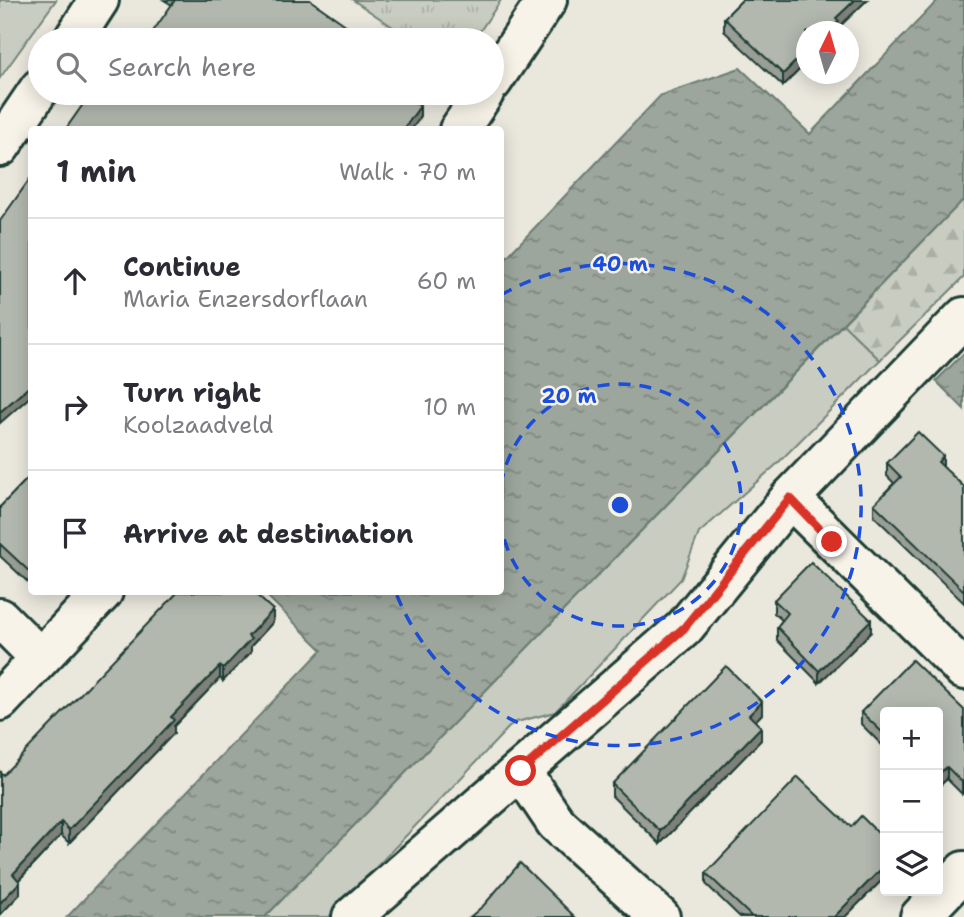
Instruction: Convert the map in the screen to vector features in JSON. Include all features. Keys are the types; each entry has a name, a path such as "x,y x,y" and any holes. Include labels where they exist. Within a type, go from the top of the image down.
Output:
{"street":[{"path":"81,28 99,0"},
{"path":"504,64 547,0"},
{"path":"0,146 28,105"},
{"path":"462,126 476,105"},
{"path":"352,917 684,628 790,498 964,317"},
{"path":"790,498 964,670"},
{"path":"0,701 100,595"},
{"path":"0,618 40,658"},
{"path":"521,771 556,823 660,917"},
{"path":"920,917 964,871"}],"green space":[{"path":"0,0 56,0 36,28 28,28 28,39 0,78"},
{"path":"353,0 501,0 482,28 394,28"},
{"path":"964,199 964,277 880,360 843,324"},
{"path":"843,324 880,360 777,464 699,533 681,579 555,712 513,723 329,917 265,917"}],"water":[{"path":"938,0 964,0 964,199 265,917 67,917 322,650 266,595 504,595 504,260 661,95 740,68 810,134"},
{"path":"964,353 964,409 936,381"}],"building":[{"path":"175,0 310,0 350,28 155,28"},
{"path":"742,0 855,0 836,18 839,21 796,21 796,61 783,74 724,18"},
{"path":"83,105 420,106 406,126 68,126"},
{"path":"28,182 28,388 0,412 0,221"},
{"path":"918,432 943,456 938,462 964,487 964,591 874,504 901,477 887,463"},
{"path":"28,478 28,570 0,544 0,507"},
{"path":"811,562 871,620 819,671 777,627 788,613 774,600"},
{"path":"175,595 256,595 273,610 248,636 251,639 223,669 220,666 171,717 174,720 69,830 61,822 13,874 20,882 0,903 0,772 3,775"},
{"path":"912,660 964,710 964,780 962,782 947,767 943,770 943,707 880,707 880,730 861,712"},
{"path":"726,666 762,702 749,715 761,727 660,831 612,784"},
{"path":"798,777 851,827 861,816 880,835 880,870 834,917 750,917 706,873"},
{"path":"520,863 575,917 470,917 484,905"}],"route":[{"path":"521,771 684,628 790,498 832,542"}]}
